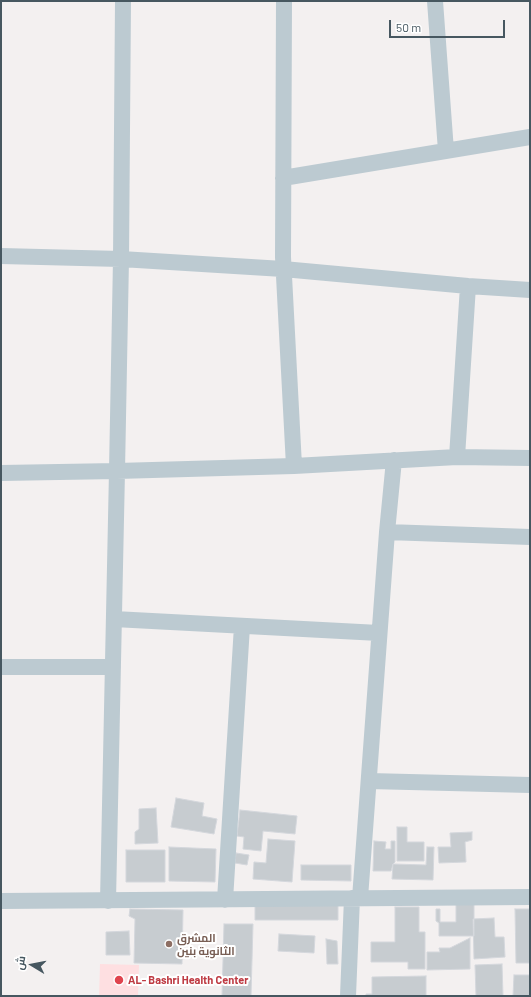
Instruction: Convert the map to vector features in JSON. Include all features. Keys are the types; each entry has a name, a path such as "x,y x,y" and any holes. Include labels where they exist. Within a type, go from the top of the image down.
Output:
{"street":[{"path":"108,900 114,667 121,259 123,1"},
{"path":"284,1 282,257 294,466"},
{"path":"435,1 446,151"},
{"path":"283,178 530,137"},
{"path":"1,256 121,259 283,269 468,286 530,290"},
{"path":"457,457 468,286"},
{"path":"1,473 294,466 457,457 530,458"},
{"path":"348,996 356,898 369,781 386,532 394,460"},
{"path":"386,532 530,537"},
{"path":"114,619 379,633"},
{"path":"225,900 242,626"},
{"path":"1,667 114,667"},
{"path":"369,781 530,785"},
{"path":"1,901 530,897"}],"shaded area":[{"name":"AL- Bashri Health Center","path":"100,964 139,965 138,996 99,996"}],"building":[{"path":"176,798 204,803 202,816 217,819 214,834 171,827"},
{"path":"156,808 158,843 135,844 135,832 139,829 139,809"},
{"path":"240,810 297,816 295,834 263,831 261,851 243,849 244,837 237,836"},
{"path":"397,827 407,827 407,842 424,842 424,861 397,861"},
{"path":"472,832 472,840 465,842 466,862 439,863 438,847 451,847 450,833"},
{"path":"268,839 295,841 292,882 253,879 254,862 266,863"},
{"path":"374,841 386,842 385,849 391,849 391,841 395,841 395,862 391,871 373,871"},
{"path":"169,847 216,849 215,882 169,881"},
{"path":"427,847 434,847 433,880 392,879 393,864 426,865"},
{"path":"126,850 165,850 165,882 126,882"},
{"path":"236,853 249,855 247,865 235,863"},
{"path":"301,865 351,865 351,881 301,880"},
{"path":"456,903 474,903 474,936 439,936 439,923 436,921 436,909 440,909 440,922 456,922"},
{"path":"255,904 338,904 338,920 255,920"},
{"path":"395,907 419,907 419,932 425,932 425,969 408,969 408,962 371,962 371,942 395,942"},
{"path":"130,909 183,910 182,964 134,963 135,919 129,916"},
{"path":"515,909 530,909 530,963 516,963"},
{"path":"494,918 495,937 504,937 505,957 474,959 473,919"},
{"path":"224,924 253,924 251,996 222,996"},
{"path":"129,931 130,955 106,955 106,932"},
{"path":"279,934 315,936 314,953 278,951"},
{"path":"470,938 470,969 427,970 427,952 440,952 439,948 450,948"},
{"path":"326,939 337,941 338,964 327,964"},
{"path":"502,964 503,996 476,996 475,965"},
{"path":"514,975 530,975 530,996 513,996"},
{"path":"426,976 426,996 366,996 366,994 372,994 372,977"}],"place":[{"name":"المشرق الثانوية بنين","path":"169,944"},
{"name":"AL- Bashri Health Center","path":"119,980"}]}
